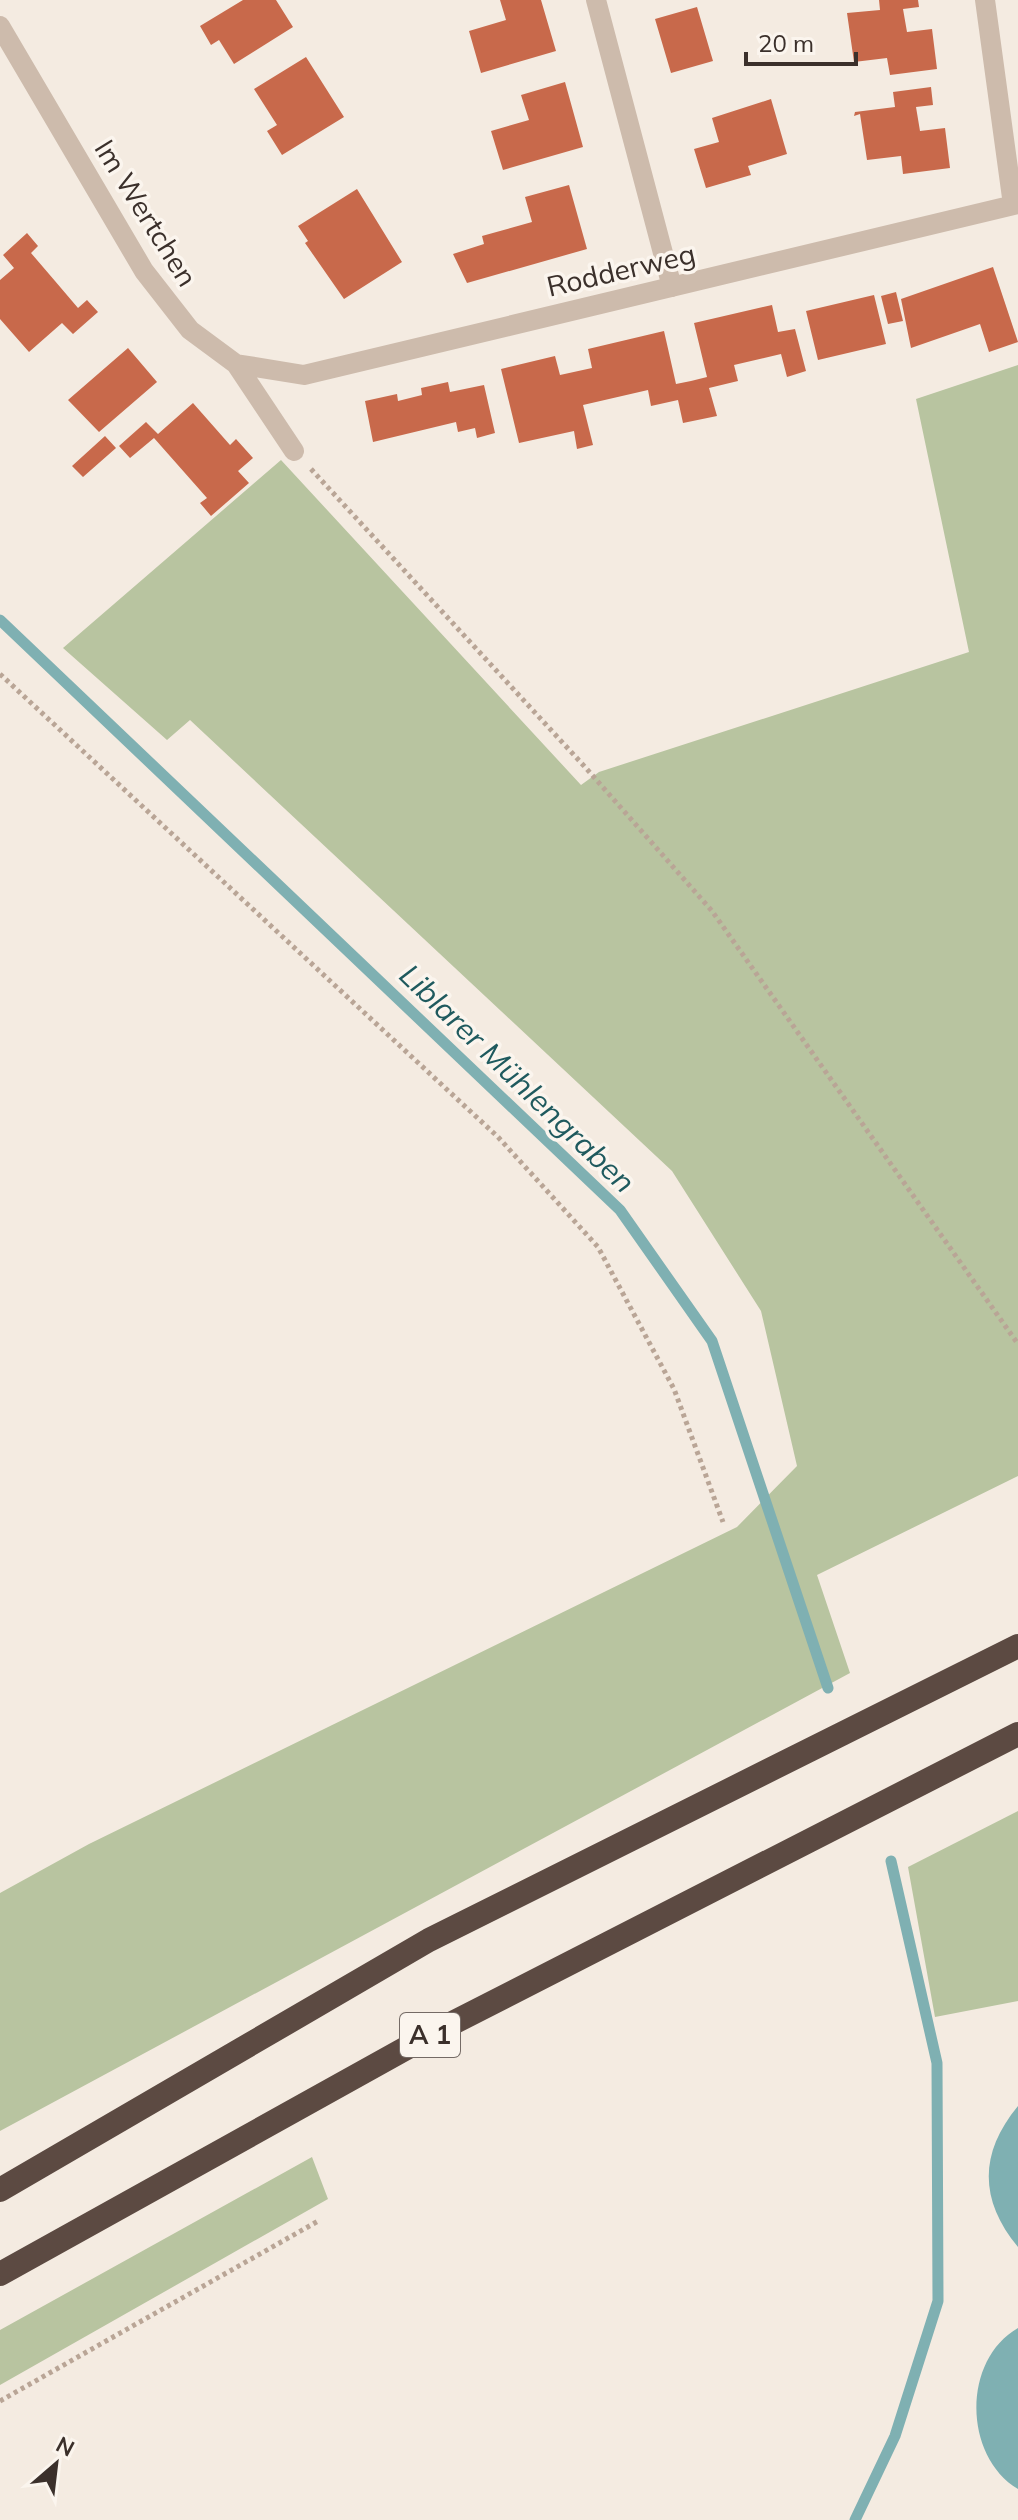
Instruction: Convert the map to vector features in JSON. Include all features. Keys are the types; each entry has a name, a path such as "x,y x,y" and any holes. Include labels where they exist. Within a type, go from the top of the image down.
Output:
{"highway":[{"path":"0,2190 429,1940 1018,1646"},
{"name":"A 1","path":"0,2274 437,2031 1018,1734"}],"street":[{"path":"596,0 672,287"},
{"path":"985,0 1016,204"},
{"name":"Im Wertchen","path":"0,26 144,271 190,330 236,364 294,451"},
{"name":"Rodderweg","path":"236,364 304,375 1016,204"}],"path":[{"path":"294,451 585,767 712,911 1018,1344"},
{"path":"0,674 498,1137 598,1247 674,1389 723,1522"},
{"path":"0,2401 320,2220"}],"green space":[{"path":"1018,365 1018,1476 817,1575 850,1673 0,2131 0,1893 89,1844 737,1527 797,1466 761,1311 672,1171 190,720 167,740 63,648 281,460 581,785 599,772 969,652 916,399"},
{"path":"1018,1811 1018,2001 935,2017 908,1867"},
{"path":"312,2157 328,2199 0,2385 0,2330"}],"water":[{"path":"1018,2106 1018,2247 996,2212 989,2176 996,2141"},
{"path":"1018,2328 1018,2489 1000,2474 987,2454 979,2432 976,2408 979,2384 987,2362 1000,2343"}],"building":[{"path":"243,0 276,0 293,27 234,64 219,40 211,45 200,26"},
{"path":"500,0 541,0 556,51 481,73 469,31 506,20"},
{"path":"879,0 918,0 919,7 903,9 907,32 932,29 937,69 890,75 887,58 854,62 847,13 880,10"},
{"path":"697,7 713,61 671,73 655,19"},
{"path":"306,57 344,117 282,155 267,131 277,125 254,89"},
{"path":"565,82 583,147 503,170 491,131 529,120 521,95"},
{"path":"931,87 933,105 916,107 920,131 945,128 950,168 903,174 901,156 867,160 860,114 854,116 855,112 895,107 893,92"},
{"path":"771,99 787,154 748,166 751,175 706,188 694,149 719,142 712,118"},
{"path":"569,185 587,249 467,283 453,254 484,244 482,236 532,222 525,197"},
{"path":"357,189 402,262 344,299 305,243 308,241 298,226"},
{"path":"27,233 38,246 31,253 78,308 87,300 98,312 73,334 62,323 29,352 0,319 0,280 14,268 3,255"},
{"path":"993,267 1018,342 989,352 980,324 911,348 901,299"},
{"path":"896,292 903,321 888,324 881,296"},
{"path":"874,295 886,344 818,360 806,311"},
{"path":"772,305 778,332 795,329 806,371 787,377 781,354 734,365 738,381 709,388 717,416 683,423 678,400 651,406 648,390 583,405 593,445 577,449 574,431 519,443 501,369 555,356 560,375 592,368 588,349 664,331 676,384 691,381 707,377 694,323"},
{"path":"128,348 157,382 99,432 68,400"},
{"path":"448,382 450,392 484,385 495,433 477,438 475,428 458,432 456,422 373,442 365,401 397,394 398,401 422,395 421,388"},
{"path":"193,403 230,445 236,439 253,458 238,471 249,483 211,516 200,503 207,498 154,438 130,458 119,446 146,422 158,434"},
{"path":"105,436 116,448 83,477 72,466"}],"waterway":[{"name":"Liblarer Mühlengraben","path":"0,620 620,1210 712,1341 828,1688"},
{"name":"Liblarer Mühlengraben","path":"855,2520 895,2436 938,2301 937,2063 891,1861"}]}
